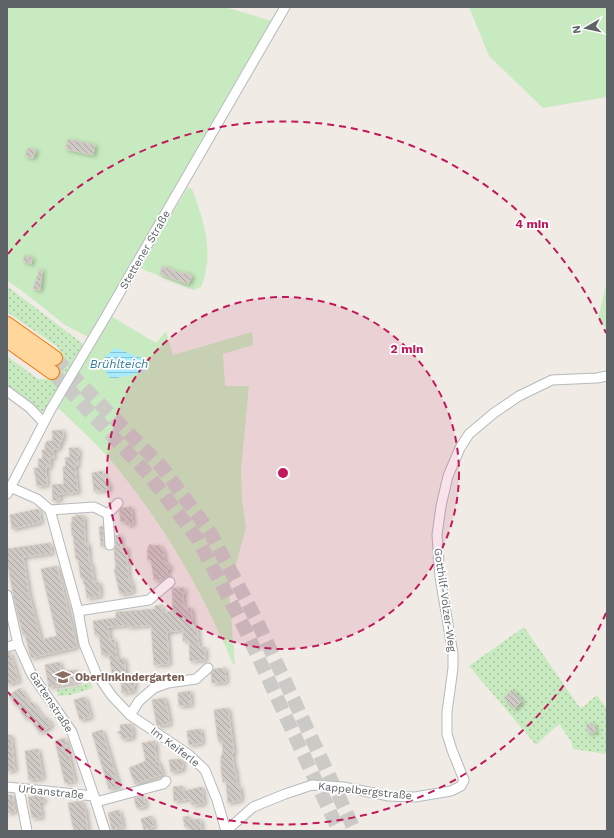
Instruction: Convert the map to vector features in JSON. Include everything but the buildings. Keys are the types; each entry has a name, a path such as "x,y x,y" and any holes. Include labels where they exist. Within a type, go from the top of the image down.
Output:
{"highway":[{"path":"7,324 55,358"},
{"path":"7,340 52,372"}],"street":[{"name":"Stettener Straße","path":"9,490 43,422 106,318 285,7"},
{"name":"Gotthilf-Volzer-Weg","path":"464,780 447,734 447,712 454,668 440,577 437,535 441,506 448,476 460,448 469,434 494,413 519,396 552,380 597,378 607,376"},
{"path":"7,391 30,408 43,422"},
{"path":"9,490 37,499 50,510 94,507 108,514"},
{"path":"110,545 108,514 118,503"},
{"name":"Im Keiferle","path":"50,510 78,611 84,644 96,673 112,696 130,715 188,754 205,770 217,800 226,831"},
{"path":"78,611 149,600 170,582"},
{"name":"Gartenstraße","path":"7,595 18,644 31,673 72,732 105,831"},
{"path":"7,647 18,644"},
{"path":"130,715 139,701 154,688 168,683 196,678 208,668"},
{"name":"Kappelbergstraße","path":"226,831 253,807 285,794 312,786 343,786 389,796 415,797 451,791 461,786 464,780"},
{"name":"Urbanstraße","path":"7,787 95,799 163,784 166,781"},
{"path":"19,789 27,831"}],"green space":[{"path":"7,7 225,7 275,22 104,316 88,337 65,325 21,290 7,281"},
{"path":"469,7 607,7 607,97 543,108 489,56"},
{"path":"188,187 192,189 204,225 207,250 205,275 201,287 193,290 140,268"},
{"path":"607,281 607,330 598,318"},
{"path":"7,286 83,344 44,413 7,386 7,356 38,379 51,379 65,361 58,347 7,312"},
{"path":"111,316 156,343 166,331 173,355 252,332 253,345 223,354 225,386 249,386 241,469 242,499 246,527 229,591 235,664 233,664 210,614 172,544 142,500 110,459 58,408"},
{"path":"524,627 580,708 597,695 607,709 607,754 573,749 571,741 559,724 536,745 469,666"},
{"path":"90,682 93,688 71,695 58,696 57,690 80,686"}],"water":[{"name":"Brühlteich","path":"115,348 149,361 147,370 136,374 111,379 104,369 105,357"}],"tunnel":[{"path":"55,358 161,466 210,532 256,619 355,831"},
{"path":"52,372 148,474 197,538 244,627 339,831"}],"place":[{"name":"Oberlinkindergarten","path":"63,677"}]}
